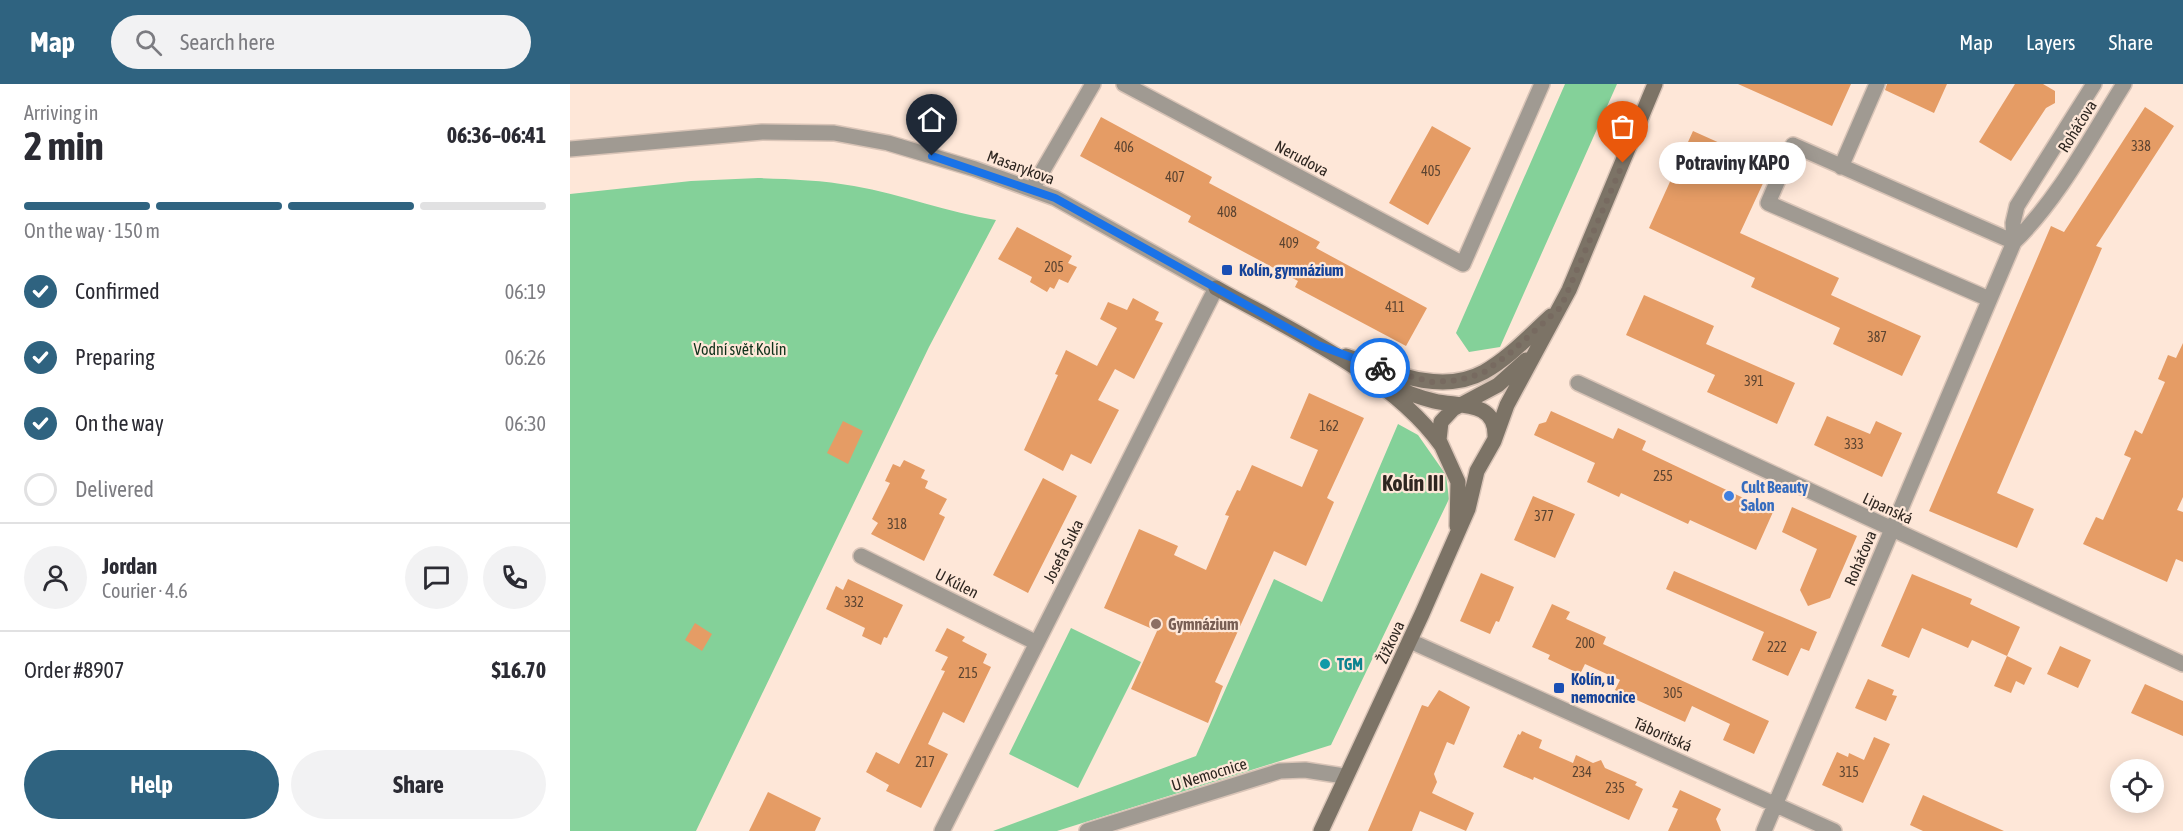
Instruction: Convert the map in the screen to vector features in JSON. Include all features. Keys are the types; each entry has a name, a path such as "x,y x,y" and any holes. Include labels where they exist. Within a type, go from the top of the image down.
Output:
{"street":[{"path":"1032,189 1093,84"},
{"name":"Nerudova","path":"1124,84 1463,264 1542,84"},
{"name":"Žižkova","path":"1321,831 1344,776 1410,641 1468,509 1477,471 1492,445 1507,405 1561,307 1655,84"},
{"path":"1841,166 1876,84"},
{"name":"Roháčova","path":"2014,242 2013,223 2017,206 2094,84"},
{"name":"Roháčova","path":"1764,831 2014,242 2038,218 2053,198 2124,84"},
{"name":"Masarykova","path":"570,149 762,132 834,133 888,143 1055,198 1407,393 1435,401 1463,405"},
{"path":"1989,299 1768,202 1793,145 2014,242"},
{"name":"Josefa Suka","path":"942,831 1216,288"},
{"path":"1318,345 1416,379 1432,382 1459,380 1471,378 1495,365 1561,307"},
{"name":"Žižkova","path":"1457,532 1458,482 1439,435 1441,422 1447,413 1514,374 1550,328"},
{"name":"Masarykova","path":"1318,345 1413,411 1443,448"},
{"name":"Lipanská","path":"1578,383 2183,663"},
{"path":"1443,448 1455,459 1471,461 1482,458 1492,445 1494,423 1487,413 1473,405 1463,405"},
{"name":"U Kůlen","path":"861,556 1037,643"},
{"name":"Táboritská","path":"1410,641 1834,831"},
{"name":"U Nemocnice","path":"1087,831 1280,771 1305,770 1344,776"}],"green space":[{"path":"1565,84 1617,84 1500,347 1469,352 1456,333"},
{"name":"Vodní svět Kolín","path":"758,178 818,181 854,186 996,220 929,347 696,831 570,831 570,194 691,181"},
{"path":"1398,424 1418,435 1446,475 1449,499 1331,745 1057,831 993,831 1196,756 1274,579 1322,602"},
{"path":"1071,628 1141,662 1078,788 1009,754"}],"building":[{"path":"1738,84 1851,84 1832,126"},
{"path":"1887,84 1947,84 1934,113 1885,90"},
{"path":"2015,84 2043,84 2055,91 2055,103 2046,108 2011,161 1979,142"},
{"path":"2145,107 2174,126 2096,246 2102,248 1997,493 2034,509 2017,548 1929,511 2051,226 2064,232"},
{"path":"1101,117 1212,177 1209,183 1320,242 1316,248 1427,308 1406,346 1295,287 1298,281 1188,222 1191,216 1080,156"},
{"path":"1432,126 1471,148 1428,225 1389,203"},
{"path":"1693,131 1771,166 1740,233 1839,278 1831,295 1921,336 1902,376 1833,344 1840,328 1751,287 1755,278 1649,228"},
{"path":"1017,227 1072,256 1068,263 1077,267 1068,283 1059,279 1054,289 1050,287 1047,292 1030,282 1032,277 998,259"},
{"path":"1644,295 1714,326 1706,344 1795,383 1777,424 1707,392 1715,375 1626,335"},
{"path":"1133,298 1159,312 1155,320 1163,323 1134,379 1115,369 1098,400 1119,410 1091,464 1071,454 1063,471 1024,450 1058,375 1055,374 1066,350 1097,366 1117,328 1100,319 1108,302 1127,310"},
{"path":"2183,343 2183,497 2177,510 2183,512 2183,562 2176,559 2167,582 2083,544 2096,517 2103,520 2131,458 2124,455 2135,430 2142,434 2165,382 2158,379 2168,355 2176,358"},
{"path":"1309,393 1364,418 1327,498 1334,502 1306,566 1274,551 1215,682 1223,686 1208,723 1131,689 1157,631 1104,608 1139,529 1178,546 1174,555 1206,570 1229,516 1225,515 1252,465 1302,487 1318,450 1290,438"},
{"path":"1551,411 1613,439 1618,428 1646,441 1642,450 1773,512 1756,550 1690,520 1688,524 1621,493 1619,497 1587,482 1595,463 1534,435 1539,424 1546,422"},
{"path":"1827,416 1870,434 1876,421 1902,433 1882,477 1814,445"},
{"path":"843,421 863,431 848,464 827,453"},
{"path":"904,460 925,470 921,478 928,481 925,488 947,499 939,514 945,517 924,561 871,534 878,523 872,519 890,483 885,481 893,464 900,467"},
{"path":"1043,478 1077,496 1028,593 993,575"},
{"path":"1533,496 1575,514 1555,558 1514,540"},
{"path":"1792,507 1857,536 1830,598 1808,606 1800,590 1817,549 1782,532"},
{"path":"1674,571 1817,632 1809,651 1801,648 1788,676 1752,660 1764,632 1666,589"},
{"path":"1481,573 1514,587 1499,622 1496,621 1490,634 1460,621"},
{"path":"1912,574 1972,599 1970,604 2020,627 2007,656 1972,640 1968,648 1922,628 1909,658 1881,646"},
{"path":"848,579 903,605 887,638 884,637 881,645 862,636 865,628 826,609 836,586 843,590"},
{"path":"1552,604 1570,612 1566,619 1606,637 1603,644 1769,721 1754,754 1723,740 1730,724 1692,706 1685,722 1615,690 1620,680 1585,664 1580,674 1548,659 1550,655 1532,647"},
{"path":"695,623 712,634 702,651 685,640"},
{"path":"947,628 965,637 962,641 987,654 983,663 991,667 964,723 943,712 928,744 948,754 921,808 886,791 889,785 866,772 876,752 899,764 945,671 941,670 948,657 935,651"},
{"path":"2060,646 2091,660 2078,688 2047,674"},
{"path":"2007,656 2032,668 2024,685 2016,681 2011,693 1994,686"},
{"path":"1868,679 1894,690 1892,695 1897,696 1886,721 1855,708"},
{"path":"2145,684 2183,701 2183,736 2131,713"},
{"path":"1439,690 1470,707 1454,745 1447,742 1434,774 1437,782 1432,793 1474,813 1466,831 1420,811 1412,831 1368,831 1422,705 1428,707"},
{"path":"1522,731 1542,740 1539,748 1573,763 1576,755 1593,763 1601,760 1605,768 1637,782 1635,785 1643,789 1629,820 1534,777 1533,780 1503,767 1518,734 1520,735"},
{"path":"1874,737 1890,744 1863,803 1822,785 1837,752 1848,757 1849,753 1864,760"},
{"path":"1680,790 1721,809 1716,819 1721,831 1668,831 1678,809 1672,807"},
{"path":"768,792 821,818 815,831 749,831"},
{"path":"1923,795 2004,831 1923,831 1910,825"}],"way so far":[{"path":"1380,368 1432,382 1459,380 1483,373 1510,353 1561,307 1623,163"}],"place":[{"name":"Potraviny KAPO","path":"1623,163"},
{"name":"Kolín, gymnázium","path":"1227,270"},
{"name":"Cult Beauty Salon","path":"1729,496"},
{"name":"Gymnázium","path":"1156,624"},
{"name":"TGM","path":"1325,664"},
{"name":"Kolín, u nemocnice","path":"1559,688"}],"district":[{"name":"Kolín III","path":"1413,483"}],"route":[{"path":"932,156 994,175 1055,198 1318,345 1380,368"}]}
